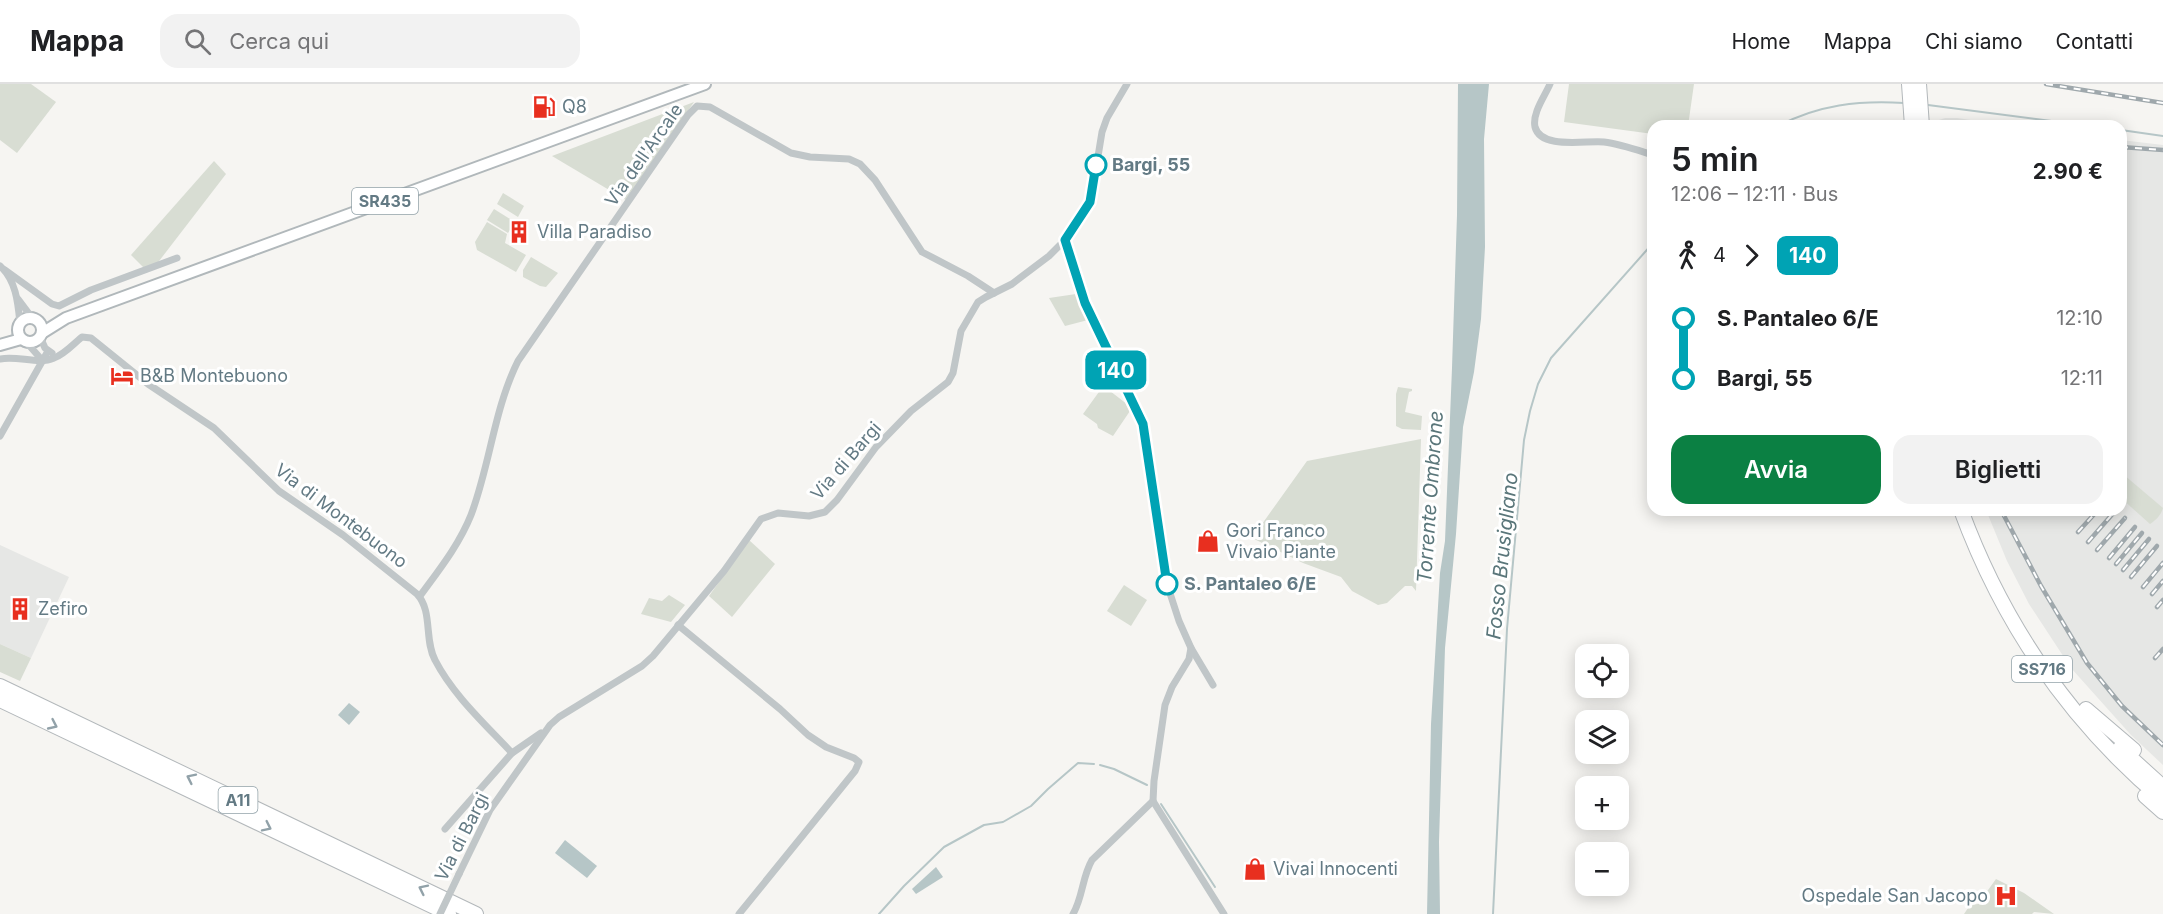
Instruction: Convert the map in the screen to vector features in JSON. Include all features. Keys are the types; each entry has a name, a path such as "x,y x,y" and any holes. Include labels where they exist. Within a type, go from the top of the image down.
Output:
{"highway":[{"path":"1909,84 1912,120"},
{"path":"1919,84 1922,120"},
{"name":"SS716","path":"1962,516 1981,563 2012,622 2052,683 2100,739 2163,800"},
{"name":"SS716","path":"1972,516 1989,557 2018,615 2047,661 2128,755 2163,787"},
{"name":"A11","path":"0,686 476,914"},
{"name":"A11","path":"0,700 448,914"},
{"path":"2086,709 2163,774"},
{"path":"2100,739 2112,761 2163,812"}],"main road":[{"name":"SR435","path":"66,318 705,84"},
{"path":"0,338 26,319 66,318"},
{"path":"0,345 33,342 66,318"},
{"path":"35,320 41,326 41,335"},
{"path":"19,325 26,344"}],"street":[{"name":"Via di Bargi","path":"440,914 490,810 546,730 559,717 642,666 658,651 724,571 761,519 770,514 783,512 813,516 825,512 832,506 876,447 911,411 948,382 953,373 959,340 966,321 978,302 1019,280 1065,240 1090,202 1102,132 1107,118 1127,84"},
{"path":"1550,84 1535,119 1535,128 1541,135 1555,142 1601,142 1647,153"},
{"name":"Via dell'Arcale","path":"420,596 457,544 470,517 507,386 518,361 688,115 697,106 707,106 790,153 810,157 849,159 860,164 872,175 922,252 965,274 994,294"},
{"path":"1065,240 1085,303 1143,424 1167,584 1191,648 1213,685"},
{"path":"2,268 52,304 59,306 91,290 177,258"},
{"path":"2,268 17,297 35,320"},
{"path":"17,297 19,325"},
{"path":"41,335 48,351 60,355"},
{"name":"Via di Montebuono","path":"42,360 51,360 60,355 82,337 91,338 148,384 214,428 279,491 343,535 420,596"},
{"path":"22,358 26,344 42,360"},
{"path":"0,436 48,351"},
{"path":"0,359 42,360"},
{"path":"420,596 425,606 429,643 435,662 465,701 512,753"},
{"path":"678,625 776,705 808,735 826,747 860,762 739,914"},
{"path":"1191,648 1189,659 1172,687 1166,705 1154,781 1154,801 1224,914"},
{"path":"446,829 512,753 546,730"},
{"path":"1073,914 1081,897 1092,860 1154,801"}],"shaded area":[{"path":"0,84 31,84 56,102 17,153 0,140"},
{"path":"1458,84 1489,84 1484,139 1485,247 1481,319 1474,372 1463,427 1445,648 1439,842 1440,914 1427,914 1431,724 1440,573 1445,541 1452,368"},
{"path":"1569,84 1694,84 1689,120 1647,120 1647,133 1564,122"},
{"path":"694,102 626,200 552,156"},
{"path":"1957,118 1971,120 1939,120"},
{"path":"2127,141 2163,145 2163,765 2131,735 2071,668 2029,604 2007,561 1988,516 2127,516"},
{"path":"214,161 226,174 156,265 144,268 131,255"},
{"path":"503,193 524,206 518,217 497,204"},
{"path":"494,209 515,222 508,233 487,220"},
{"path":"487,222 507,234 505,243 526,255 516,272 477,250 475,242"},
{"path":"531,257 558,273 546,287 523,277 523,270"},
{"path":"1076,294 1088,320 1065,326 1049,298"},
{"path":"1109,378 1114,385 1110,391 1132,408 1113,436 1098,428 1097,424 1083,414"},
{"path":"1398,387 1412,389 1409,392 1405,412 1422,416 1421,430 1402,429 1396,426"},
{"path":"1421,439 1416,591 1412,586 1405,586 1387,603 1378,605 1352,591 1341,577 1303,563 1252,538 1307,461"},
{"path":"2127,478 2163,508 2150,524 2127,503"},
{"path":"749,540 775,564 732,617 709,596"},
{"name":"Zefiro","path":"0,545 69,577 31,658 0,644"},
{"path":"1124,585 1147,600 1131,626 1107,611"},
{"path":"669,595 685,605 671,622 641,614 649,598 662,601"},
{"path":"0,644 31,658 20,681 0,672"},
{"path":"349,703 360,712 349,725 338,715"},
{"path":"565,840 597,866 587,878 555,853"},
{"path":"936,867 943,877 916,894 912,889"},
{"name":"Ospedale San Jacopo","path":"1996,879 2024,893 2054,914 2034,912 2032,914 1964,914 1970,905 1978,904"}],"waterway":[{"name":"Fosso Brusigliano","path":"1791,120 1808,113 1855,103 1904,103"},
{"name":"Fosso Brusigliano","path":"1928,105 2044,120"},
{"name":"Fosso Brusigliano","path":"2127,131 2163,136"},
{"name":"Fosso Brusigliano","path":"1493,914 1507,629 1524,440 1530,411 1538,384 1551,358 1647,250"},
{"path":"879,914 944,847 984,825 1003,822 1031,806 1078,763 1094,764"},
{"path":"1100,765 1114,769 1147,785"},
{"path":"1161,804 1215,887"}],"railway":[{"path":"2046,84 2163,103"},
{"path":"2127,147 2163,150"},
{"path":"2004,516 2041,586 2087,663 2122,706 2163,745"},
{"path":"2078,532 2093,516"},
{"path":"2088,542 2111,516"},
{"path":"2097,550 2125,518"},
{"path":"2109,558 2135,527"},
{"path":"2116,564 2142,533"},
{"path":"2123,570 2149,539"},
{"path":"2131,577 2157,546"},
{"path":"2143,587 2163,563"},
{"path":"2152,594 2163,581"},
{"path":"2157,607 2163,600"},
{"path":"2155,658 2163,649"}],"bus line":[{"name":"140","path":"1096,165 1090,202 1065,240 1085,303 1114,368 1140,414 1143,424 1167,584"}],"place":[{"name":"Q8","path":"544,107"},
{"name":"Bargi, 55","path":"1096,165"},
{"name":"Villa Paradiso","path":"519,232"},
{"name":"B&B Montebuono","path":"122,376"},
{"name":"Gori Franco Vivaio Piante","path":"1208,541"},
{"name":"S. Pantaleo 6/E","path":"1167,584"},
{"name":"Zefiro","path":"20,609"},
{"name":"Vivai Innocenti","path":"1255,869"},
{"name":"Ospedale San Jacopo","path":"2006,896"}],"water label":[{"name":"Torrente Ombrone","path":"1430,497"}]}
